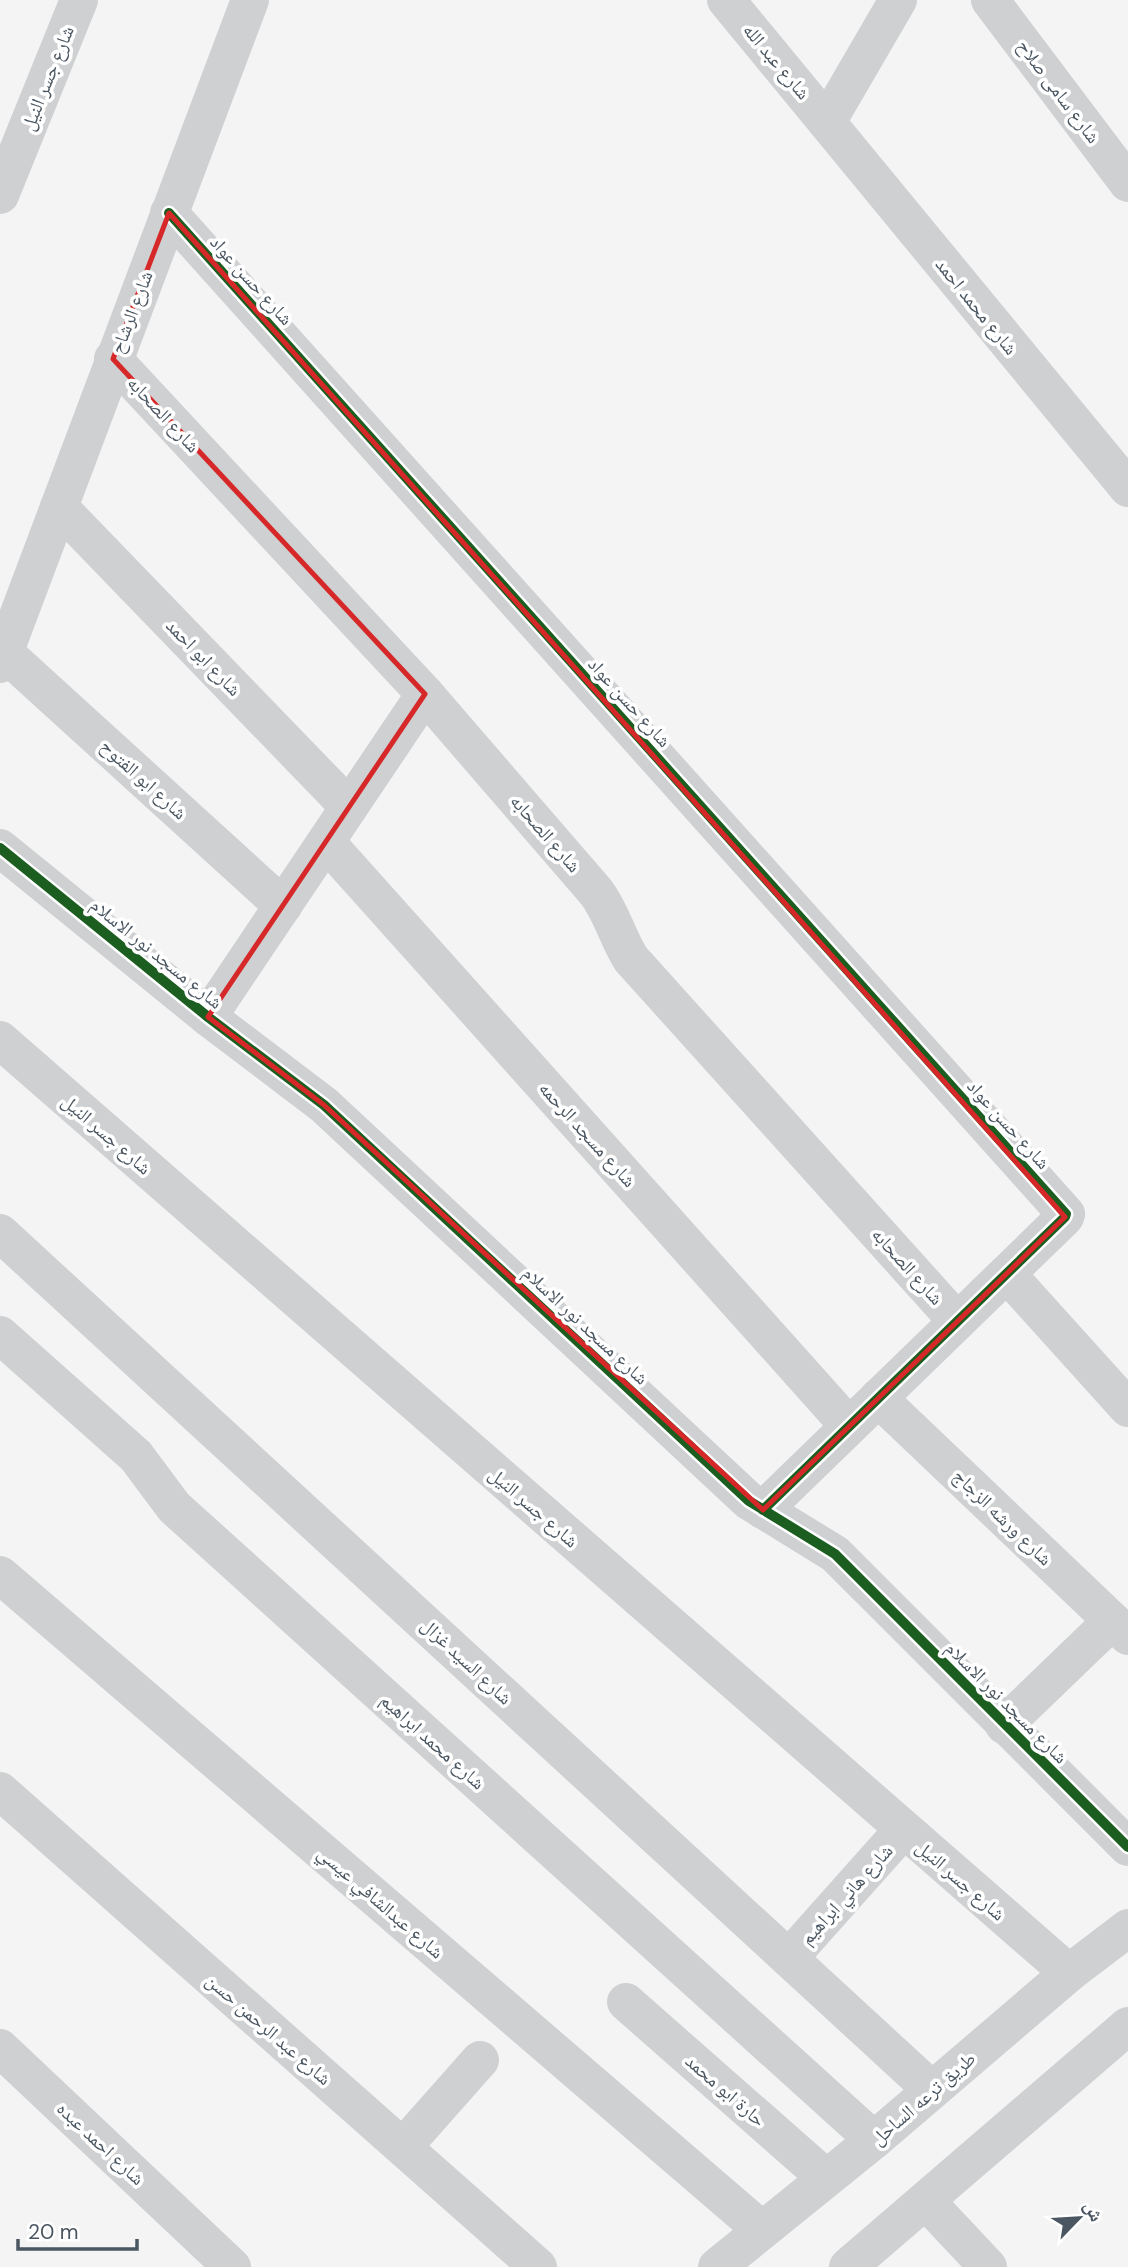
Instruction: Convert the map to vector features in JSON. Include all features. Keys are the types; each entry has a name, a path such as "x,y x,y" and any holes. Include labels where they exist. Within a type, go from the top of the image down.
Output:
{"street":[{"name":"شارع جسر النيل","path":"0,195 79,0"},
{"name":"شارع الرشاح","path":"3,658 250,0"},
{"name":"شارع عبد الله","path":"726,0 827,122"},
{"path":"827,122 898,0"},
{"name":"شارع سامى صلاح","path":"990,0 1128,183"},
{"name":"شارع محمد احمد","path":"827,122 1128,488"},
{"name":"شارع حسن عواد","path":"169,213 1066,1214 1007,1273"},
{"name":"شارع الصحابه","path":"113,359 425,694 596,892 608,908 621,942 631,959 957,1321"},
{"name":"شارع ابو احمد","path":"59,507 349,807"},
{"name":"شارع ابو الفتوح","path":"3,658 283,906"},
{"path":"208,1017 425,694"},
{"name":"شارع مسجد الرحمه","path":"326,842 849,1426"},
{"name":"شارع مسجد نور الاسلام","path":"0,848 208,1017 324,1105 749,1501 835,1554 1128,1847"},
{"name":"شارع جسر النيل","path":"0,1040 1069,1973"},
{"name":"شارع السيد غزال","path":"0,1233 932,2090"},
{"path":"763,1510 1007,1273 1128,1408"},
{"name":"شارع محمد ابراهيم","path":"0,1335 136,1456 174,1507 874,2140"},
{"name":"شارع ورشه الزجاج","path":"878,1398 1120,1629"},
{"name":"شارع عبدالشافي عيسي","path":"0,1575 762,2230"},
{"path":"1004,1725 1120,1629"},
{"name":"شارع عبد الرحمن حسن","path":"0,1791 538,2267"},
{"name":"شارع هاني ابراهيم","path":"789,1958 903,1830"},
{"name":"طريق ترعه الساحل","path":"717,2267 874,2140 1069,1973 1128,1927"},
{"name":"حارة ابو محمد","path":"626,2002 826,2178"},
{"path":"848,2267 1128,2026"},
{"name":"شارع احمد عبده","path":"0,2048 232,2267"},
{"path":"403,2147 480,2060"},
{"path":"926,2201 988,2267"}],"highlighted area":[{"path":"169,213 1065,1217 763,1510 324,1105 208,1017 425,694 113,359"}],"cycle path":[{"path":"169,213 1066,1214 763,1510"},
{"path":"0,848 208,1017 324,1105 749,1501 835,1554 1128,1847"}]}
